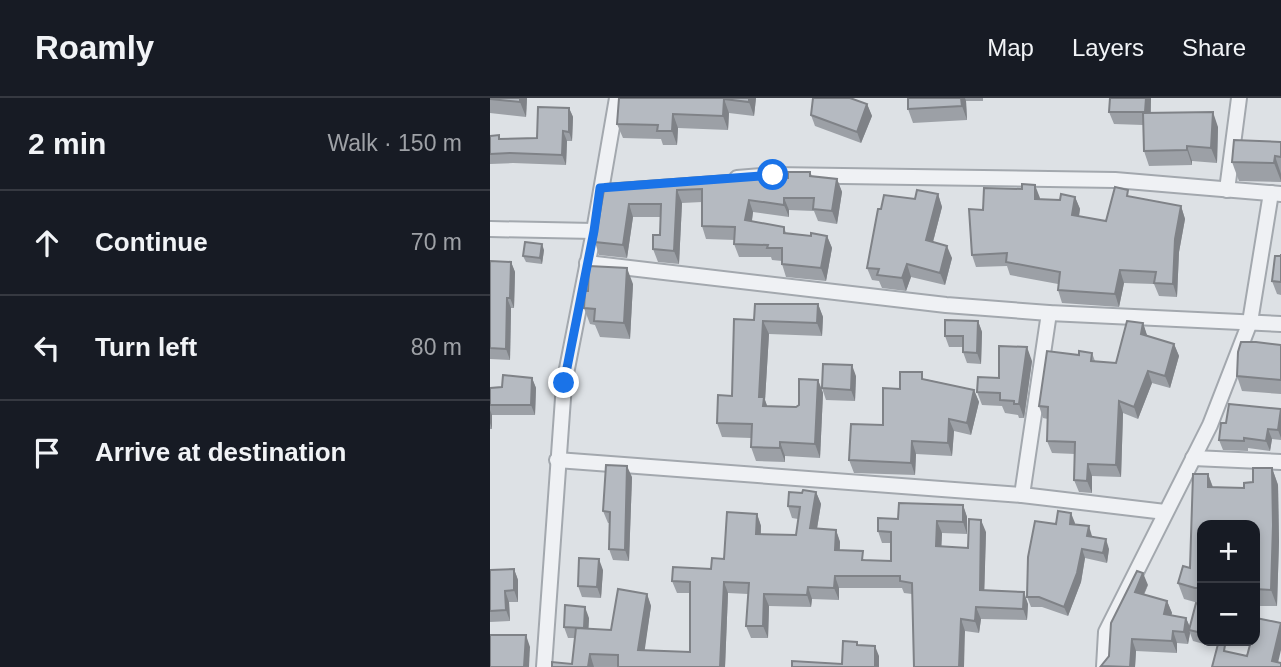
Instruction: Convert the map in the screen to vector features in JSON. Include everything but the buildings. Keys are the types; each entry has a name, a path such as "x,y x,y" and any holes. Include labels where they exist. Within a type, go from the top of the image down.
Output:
{"street":[{"path":"544,667 564,383 594,231 607,188 617,98"},
{"path":"1227,190 1240,98"},
{"path":"719,179 773,175 1115,180 1276,194 1250,322 1210,425 1106,632 1104,667"},
{"path":"490,229 594,231"},
{"path":"587,263 946,305 1049,313 1281,324"},
{"path":"1022,495 1049,313"},
{"path":"1193,458 1281,462"},
{"path":"557,460 1022,495 1165,512"}],"route":[{"path":"564,383 600,188 773,175"}]}
